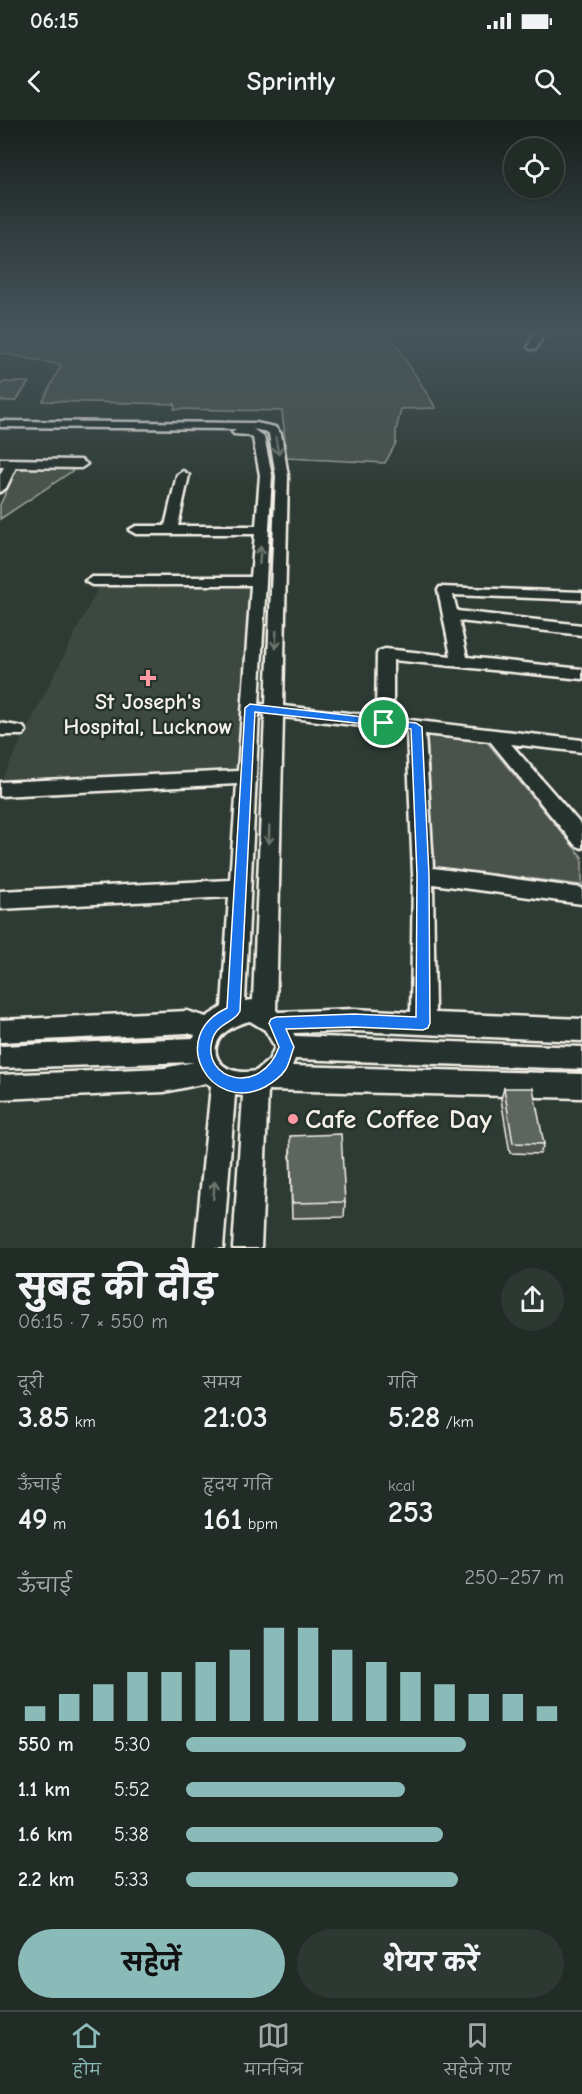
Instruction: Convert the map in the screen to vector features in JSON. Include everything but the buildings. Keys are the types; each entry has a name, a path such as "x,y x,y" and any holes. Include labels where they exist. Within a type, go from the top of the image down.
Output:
{"street":[{"path":"0,424 256,426 271,429 274,435 282,476 273,710 270,1018 287,1047"},
{"path":"0,430 256,434 260,443 266,475 233,1011"},
{"path":"0,488 6,463 81,464"},
{"path":"171,530 183,475"},
{"path":"136,530 261,530"},
{"path":"92,581 258,581"},
{"path":"460,662 445,590 582,596"},
{"path":"450,615 582,630"},
{"path":"384,723 385,654 582,674"},
{"path":"250,708 582,746"},
{"path":"416,727 423,875 423,1023"},
{"path":"495,736 582,840"},
{"path":"0,789 246,777"},
{"path":"423,875 582,896"},
{"path":"0,900 240,888"},
{"path":"209,1248 212,1058 221,1017 233,1011 250,1010 270,1018 582,1030"},
{"path":"0,1031 187,1022 212,1058 238,1086 263,1080 582,1086"},
{"path":"287,1047 582,1058"},
{"path":"255,1248 247,1248 263,1080 280,1065 287,1047"},
{"path":"0,1057 212,1058"},
{"path":"0,1087 164,1080 212,1058"}],"shaded area":[{"path":"0,386 27,386 16,401 0,401"},
{"path":"51,386 422,386 436,408 401,409 396,443 385,463 287,458 282,411 174,409 175,404 43,401"},
{"path":"18,466 77,468 0,519 0,505"},
{"name":"St Joseph's Hospital, Lucknow","path":"99,586 251,586 235,771 1,781"},
{"path":"427,736 486,741 582,857 582,885 435,867"}],"place":[{"name":"St Joseph's Hospital, Lucknow","path":"148,678"},
{"name":"Cafe Coffee Day","path":"293,1119"}],"route":[{"path":"250,708 384,723 416,727 423,875 423,1023 354,1020 276,1023 284,1036 287,1047 280,1065 269,1077 256,1083 238,1086 224,1081 210,1070 205,1058 204,1042 209,1029 221,1017 233,1011 250,708"}]}
